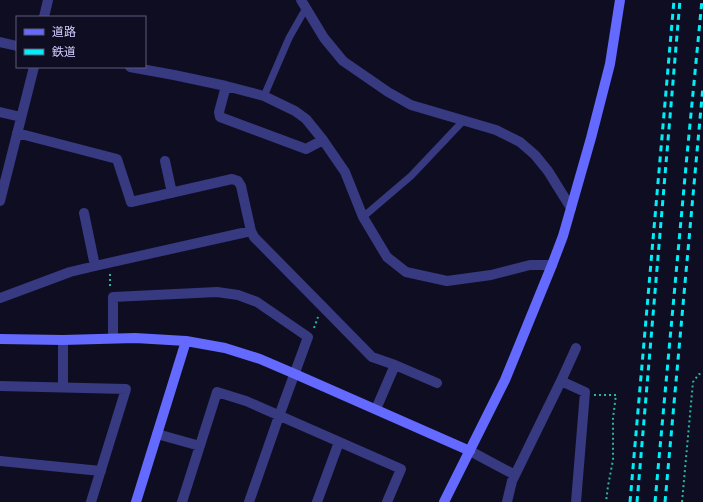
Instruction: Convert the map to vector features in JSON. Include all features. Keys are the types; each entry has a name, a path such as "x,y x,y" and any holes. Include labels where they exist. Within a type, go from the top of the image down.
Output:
{"street":[{"path":"44,16 48,0"},
{"path":"444,502 505,380 563,236 610,64 620,0"},
{"path":"303,4 324,38 343,61 388,92 411,105 496,130 520,142 535,155 548,172 570,208"},
{"path":"0,42 16,46"},
{"path":"0,201 34,68"},
{"path":"136,68 226,86 264,96 295,111 306,119 323,140 345,172 363,217 387,257 406,272 447,281 490,275 530,266 552,265"},
{"path":"226,86 219,112 220,117 306,149 323,140"},
{"path":"0,112 21,117"},
{"path":"18,133 117,159 131,202 232,179 238,181 241,186 251,231 254,238 372,357 396,365 437,383"},
{"path":"165,161 172,192"},
{"path":"84,213 95,266"},
{"path":"0,298 70,272 251,231"},
{"path":"113,338 113,297 217,292 238,295 257,302 308,337 249,502"},
{"path":"0,339 63,340 135,338 186,341 226,348 260,359 376,409 470,451 515,475"},
{"path":"63,340 63,387"},
{"path":"136,502 186,341"},
{"path":"507,502 512,481 576,348"},
{"path":"376,409 396,365"},
{"path":"561,381 585,392 576,502"},
{"path":"0,386 126,389 91,502"},
{"path":"182,502 217,392 246,401 401,469 388,502"},
{"path":"157,434 200,446"},
{"path":"317,502 339,442"},
{"path":"0,461 101,471"}],"lane":[{"path":"264,96 303,4"},
{"path":"363,217 411,176 464,120"}],"path":[{"path":"109,262 111,293 113,297"},
{"path":"308,337 312,333 322,306"},
{"path":"682,502 693,382 699,374 703,375"},
{"path":"585,394 616,395 613,418 613,460 606,502"}],"railway":[{"path":"630,502 674,0"},
{"path":"637,502 680,0"},
{"path":"655,502 702,0"},
{"path":"665,502 703,86"}]}
